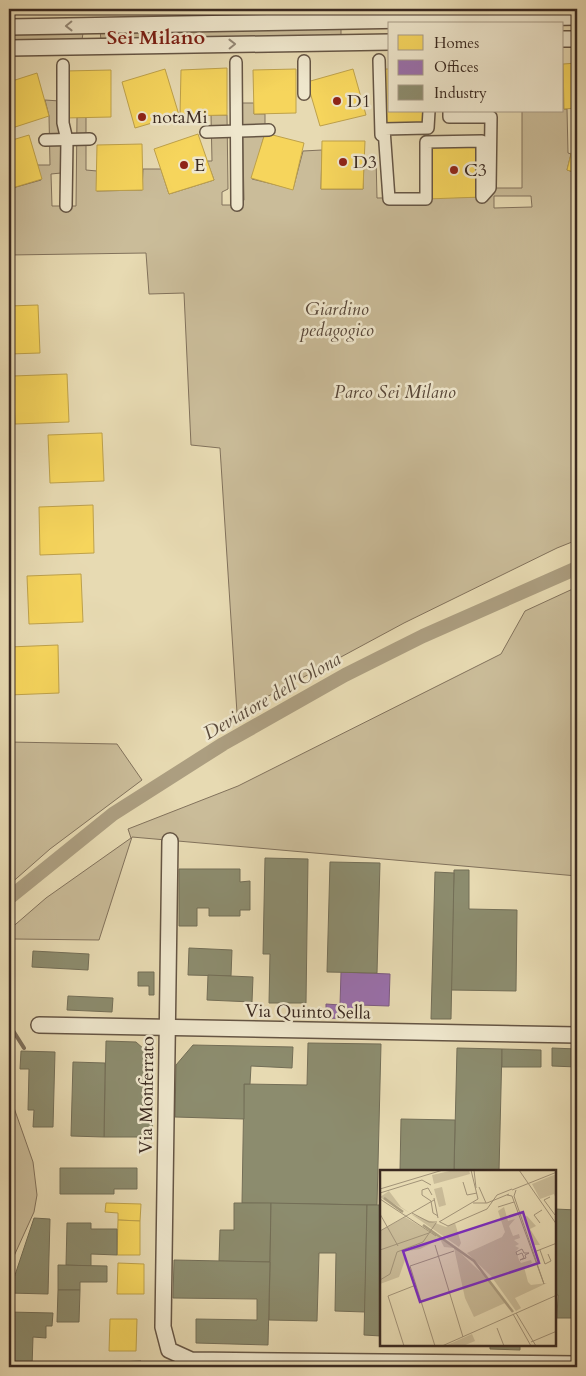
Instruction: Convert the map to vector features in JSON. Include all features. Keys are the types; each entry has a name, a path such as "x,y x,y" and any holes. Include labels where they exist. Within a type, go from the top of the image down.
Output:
{"street":[{"path":"398,21 413,9"},
{"path":"443,9 456,20"},
{"path":"9,27 577,17"},
{"path":"350,22 352,43"},
{"path":"90,26 91,46"},
{"path":"564,39 577,39"},
{"path":"9,48 388,42"},
{"path":"378,60 383,209"},
{"path":"304,61 304,94"},
{"path":"236,62 236,205"},
{"path":"63,65 63,122 68,140 66,206"},
{"path":"429,112 428,128 384,129 389,199 426,199 426,142 482,141 482,197 490,188 491,117 449,117 449,112"},
{"path":"209,132 267,130"},
{"name":"Via Monferrato","path":"170,841 163,1327 169,1350 191,1360 400,1364"},
{"name":"Via Quinto Sella","path":"39,1025 167,1029 577,1035"},
{"path":"400,1364 577,1364"}],"green space":[{"path":"341,27 341,37 158,40 158,29"},
{"path":"100,29 146,29 146,40 101,41"},
{"path":"9,31 83,33 82,40 9,43"},
{"name":"Parco Sei Milano","path":"45,100 60,101 61,173 51,174 52,206 76,206 77,117 86,117 86,170 97,171 97,191 142,190 143,169 161,169 169,194 214,180 207,161 212,161 211,115 227,115 228,189 222,192 222,205 240,205 244,200 242,103 254,103 254,114 265,114 265,133 252,179 293,189 303,151 322,150 321,189 363,189 364,158 376,157 377,198 481,197 490,188 522,188 522,112 564,112 564,109 567,109 568,153 571,154 567,170 577,173 577,540 404,623 237,713 220,448 191,445 184,293 149,294 146,253 9,255 9,189 41,180 37,165 50,165 49,116","holes":["494,196 531,196 532,207 494,208"]},
{"path":"577,587 577,876 132,837 99,940 14,939 9,943 9,930 46,898 131,838 128,829 238,786 501,654 525,611"},
{"path":"9,742 117,744 142,780 50,849 9,885"},
{"path":"9,1059 13,1105 33,1162 37,1195 34,1212 9,1267"}],"building: Homes":[{"path":"577,63 577,108 564,109 564,64"},
{"name":"E","path":"227,68 227,115 180,116 181,70"},
{"name":"E","path":"165,69 179,115 135,128 122,82"},
{"path":"296,69 296,113 254,114 253,70"},
{"name":"D1","path":"353,69 366,115 320,126 307,82"},
{"path":"384,69 388,69 388,112 429,112 428,128 384,129"},
{"path":"111,70 111,117 65,118 65,71"},
{"path":"37,73 49,116 9,129 9,82"},
{"path":"577,130 577,173 567,170"},
{"path":"265,133 304,143 293,190 251,178"},
{"name":"E","path":"198,134 214,180 169,194 154,149"},
{"path":"29,135 42,179 9,189 9,141"},
{"name":"D3","path":"322,141 365,141 363,189 321,189"},
{"name":"C3","path":"482,141 482,197 426,199 426,142"},
{"name":"E","path":"142,144 143,190 96,191 97,145"},
{"path":"38,305 40,353 9,354 9,306"},
{"path":"67,374 69,422 15,424 13,376"},
{"path":"102,433 104,481 50,483 48,435"},
{"path":"93,505 94,553 40,555 39,507"},
{"path":"81,574 83,622 29,624 27,576"},
{"path":"58,645 59,693 9,695 9,647"},
{"path":"106,1203 141,1204 140,1221 118,1220 118,1213 105,1212"},
{"path":"118,1220 140,1221 140,1255 117,1255"},
{"path":"118,1263 144,1264 144,1294 117,1294"},
{"path":"110,1319 137,1319 136,1351 109,1351"}],"building: Offices":[{"path":"341,972 390,974 389,1006 359,1005 358,1019 326,1018 326,1004 340,1005"}],"building: Industry":[{"path":"265,858 308,859 306,1003 269,1003 270,954 263,954"},
{"path":"330,862 380,863 377,973 327,972"},
{"path":"179,869 240,869 240,882 250,881 250,910 240,910 240,916 209,916 209,908 197,908 197,926 179,926"},
{"path":"454,870 469,870 469,909 517,910 516,991 451,990"},
{"path":"435,872 454,873 451,1019 431,1019"},
{"path":"189,948 232,950 231,976 188,975"},
{"path":"33,951 89,954 88,970 32,967"},
{"path":"138,972 154,972 154,995 149,995 149,986 138,986"},
{"path":"208,975 253,977 252,1002 207,1000"},
{"path":"68,996 113,998 112,1012 67,1010"},
{"path":"106,1041 136,1042 154,1058 152,1137 104,1137"},
{"path":"308,1043 381,1044 377,1205 242,1203 244,1084 307,1085"},
{"path":"193,1045 293,1047 292,1068 251,1066 250,1084 244,1084 244,1119 175,1117 176,1065"},
{"path":"457,1048 502,1049 499,1170 454,1170"},
{"path":"552,1048 577,1049 577,1067 552,1066"},
{"path":"502,1049 541,1050 541,1067 502,1067"},
{"path":"21,1051 55,1052 53,1127 33,1127 34,1110 28,1110 29,1069 20,1069"},
{"path":"73,1062 105,1063 104,1137 71,1136"},
{"path":"401,1119 455,1120 454,1170 400,1170"},
{"path":"60,1168 137,1168 137,1189 114,1189 114,1194 60,1194"},
{"path":"234,1203 271,1203 270,1262 219,1261 220,1230 234,1230"},
{"path":"271,1203 367,1205 365,1312 335,1311 336,1253 319,1253 317,1321 269,1320"},
{"path":"367,1205 380,1205 380,1336 364,1335"},
{"path":"556,1209 577,1210 577,1318 557,1318 558,1295 556,1295"},
{"path":"34,1218 50,1219 48,1294 9,1293"},
{"path":"67,1223 91,1223 91,1229 117,1229 117,1255 91,1254 91,1266 66,1265"},
{"path":"174,1260 270,1262 268,1345 196,1343 196,1319 257,1320 257,1299 173,1298"},
{"path":"58,1265 107,1266 107,1282 80,1282 80,1290 58,1290"},
{"path":"58,1290 80,1290 79,1322 57,1322"},
{"path":"9,1312 53,1313 52,1326 46,1326 46,1338 33,1337 32,1367 9,1367"},
{"path":"490,1346 520,1346 520,1350 490,1349"},
{"path":"141,1361 141,1367 90,1367 91,1363"}],"waterway":[{"name":"Deviatore dell'Olona","path":"9,898 113,814 223,744 345,675 423,636 577,568"},
{"path":"9,1003 12,1029 24,1048"}],"place":[{"name":"D1","path":"337,101"},
{"name":"notaMi","path":"142,117"},
{"name":"D3","path":"343,162"},
{"name":"E","path":"184,165"},
{"name":"C3","path":"454,170"}],"district":[{"name":"Sei Milano","path":"156,37"}],"park label":[{"name":"Giardino pedagogico","path":"337,319"}]}
